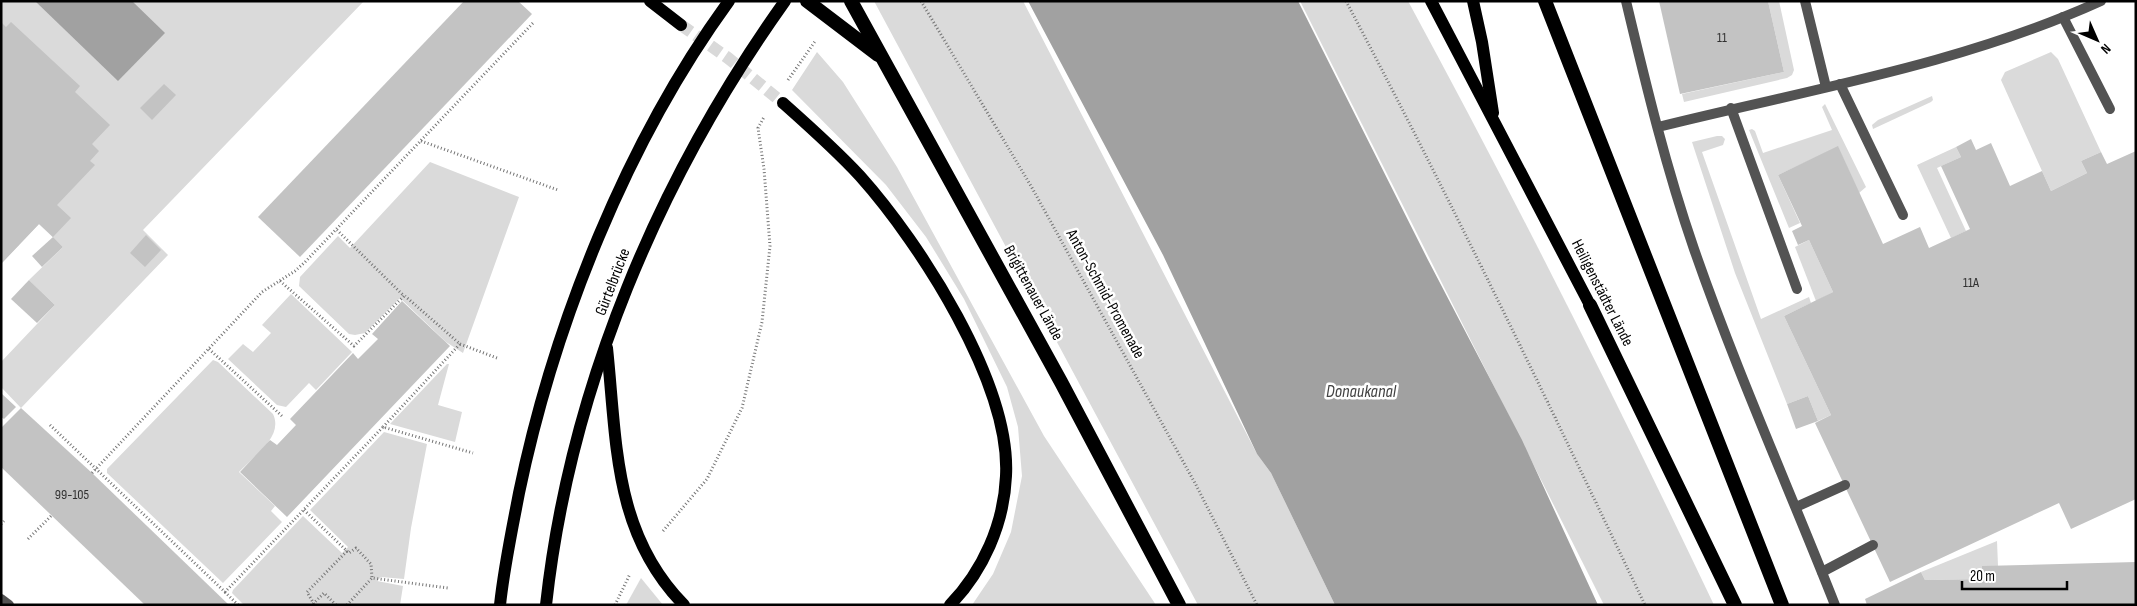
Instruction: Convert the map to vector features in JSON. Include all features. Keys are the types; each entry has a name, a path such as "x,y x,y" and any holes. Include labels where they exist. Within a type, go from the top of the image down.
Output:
{"highway":[{"path":"807,1 884,59"},
{"name":"Brigittenauer Lände","path":"851,1 1066,390 1179,605"},
{"path":"1545,1 1782,605"},
{"name":"Heiligenstädter Lände","path":"1590,305 1734,605"}],"main road":[{"path":"650,1 681,24"},
{"name":"Gürtelbrücke","path":"546,605 556,534 570,468 588,401 607,344 646,243 673,184 717,105 785,1"},
{"name":"Heiligenstädter Lände","path":"1431,1 1590,305"},
{"path":"1473,1 1482,42 1495,125"},
{"name":"Gürtelbrücke","path":"500,605 512,529 540,405 584,274 644,141 680,77 727,4"},
{"path":"783,103 822,137 860,176 897,222 926,263 954,310 977,357 993,400 1004,440 1006,475 1003,506 994,535 981,564 961,594 950,605"},
{"path":"607,344 623,494 628,511 642,548 657,573 684,605"}],"street":[{"path":"1626,1 1648,93 1694,249 1835,605"},
{"path":"1805,1 1826,87"},
{"path":"1658,127 1730,108 1840,84 1979,48 2101,1"},
{"path":"2063,17 2110,109"},
{"path":"1840,84 1903,215"},
{"path":"1730,108 1797,289"},
{"path":"1796,507 1845,485"},
{"path":"1822,572 1872,545"},
{"path":"1,599 9,605"}],"path":[{"name":"Anton-Schmid-Promenade","path":"921,1 1031,186 1196,485 1257,605"},
{"path":"1346,1 1489,281 1645,605"},
{"path":"92,473 262,292 296,271 533,24"},
{"path":"662,533 707,479 742,408 762,322 770,246 764,170 758,128"},
{"path":"421,141 558,190"},
{"path":"280,281 354,346 404,296 337,230"},
{"path":"405,296 460,344 497,358"},
{"path":"225,592 460,344"},
{"path":"209,349 283,417"},
{"path":"50,425 238,605"},
{"path":"382,426 473,453"},
{"path":"304,509 349,553 356,548 371,564 372,578 347,605"},
{"path":"28,539 52,515"},
{"path":"336,605 324,593 313,604 307,592 347,551"},
{"path":"615,605 633,568"},
{"path":"372,578 448,588"}],"shaded area":[{"path":"1,1 364,1 143,230 168,255 21,408 1,387 1,362 55,305 29,280 63,247 39,224 1,264"},
{"path":"874,1 1023,1 1257,454 1271,473 1335,605 1198,605"},
{"path":"1300,1 1408,1 1565,301 1714,605 1604,605"},
{"path":"1768,1 1779,1 1794,70 1792,75 1787,78 1684,102 1682,94 1784,72"},
{"path":"817,52 843,82 897,167 1044,436 1156,605 972,605 993,574 1011,532 1022,476 1018,427 1007,387 964,299 926,237 886,185 792,90"},
{"path":"2051,52 2058,59 2101,152 2081,161 2087,173 2051,191 2001,80 2005,72"},
{"path":"1932,96 1933,100 1931,102 1873,129 1872,125 1878,120"},
{"path":"1825,104 1866,187 1859,193 1838,147 1778,175 1800,223 1789,228 1749,130 1755,131 1763,153 1832,130 1822,107"},
{"path":"1722,136 1725,139 1723,145 1702,152 1761,319 1809,297 1811,303 1784,316 1831,415 1818,421 1808,396 1787,404 1735,273 1692,142"},
{"path":"1956,147 1961,157 1937,168 1966,231 1951,238 1917,165"},
{"path":"430,162 519,197 463,353 446,342 400,298 365,333 355,335 349,334 299,286 300,277 338,236 350,248"},
{"path":"1809,240 1833,292 1816,301 1795,247"},
{"path":"291,294 352,352 316,390 309,383 286,407 277,405 228,359 243,344 253,352 271,333 262,325"},
{"path":"213,360 218,362 273,414 275,422 271,439 239,472 275,506 271,511 282,522 223,583 107,473 107,469"},
{"path":"449,364 438,405 462,412 455,442 390,424"},
{"path":"384,432 427,444 411,528 404,579 381,577 377,581 403,586 400,605 244,605 232,593 233,590 303,516 342,553 348,547 310,510"},
{"path":"1997,541 1998,566 1982,579 1925,580 1921,572"},
{"path":"641,578 663,605 626,605"}],"water":[{"path":"35,1 132,1 165,33 118,81"},
{"name":"Donaukanal","path":"1028,1 1298,1 1428,260 1522,440 1598,605 1335,605 1271,473 1257,454 1163,255"}],"building":[{"path":"464,1 518,1 532,14 300,257 258,217"},
{"path":"1659,1 1768,1 1784,72 1680,94"},
{"path":"1,22 6,27 11,22 80,86 75,92 110,125 92,144 99,151 90,161 95,165 57,205 71,218 53,237 39,224 1,264"},
{"path":"164,84 176,95 152,120 140,108"},
{"path":"1971,139 1976,150 1991,143 2010,186 2042,171 2051,191 2087,173 2081,161 2101,152 2107,164 2136,151 2136,499 2071,529 2059,503 1890,582 1815,423 1831,415 1784,316 1833,292 1809,240 1798,245 1792,231 1802,226 1778,175 1838,146 1883,244 1920,227 1929,248 1970,229 1941,166 1961,157 1956,147"},
{"path":"146,235 161,250 145,267 130,253"},
{"path":"53,237 63,247 42,267 32,256"},
{"path":"29,280 55,305 37,323 11,299"},
{"path":"402,301 450,346 287,517 240,472 270,440 277,445 296,425 290,419 353,353 358,359 378,339 372,334"},
{"path":"1,393 16,407 4,419 1,417"},
{"path":"1808,396 1818,421 1796,429 1787,404"},
{"path":"21,408 92,473 229,605 145,605 1,467 1,428"},
{"path":"2136,562 2136,605 1867,605 1865,599 1921,572 1925,580 1982,579 1982,566"}],"tunnel":[{"path":"681,25 728,58 783,103"}]}
